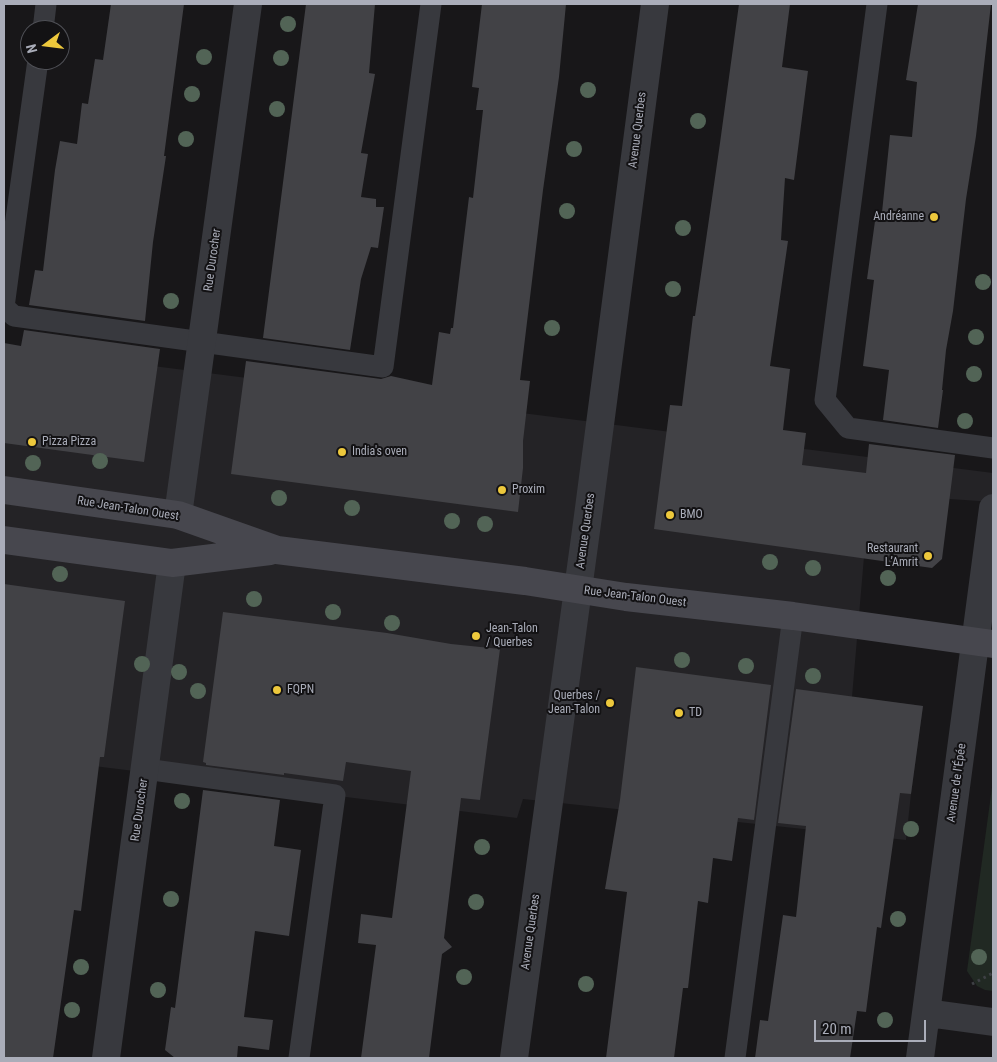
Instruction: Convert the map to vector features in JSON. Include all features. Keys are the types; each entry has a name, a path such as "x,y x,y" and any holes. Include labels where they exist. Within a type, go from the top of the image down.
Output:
{"main road":[{"name":"Rue Jean-Talon Ouest","path":"4,490 178,515 277,550 510,579 577,590 793,616 984,643"},
{"name":"Rue Jean-Talon Ouest","path":"4,540 172,563 277,550"}],"street":[{"name":"Rue Durocher","path":"178,515 248,4"},
{"name":"Avenue Querbes","path":"514,1058 655,4"},
{"name":"Avenue de l'Épée","path":"920,1058 984,643 993,508"},
{"name":"Rue Durocher","path":"106,1058 172,563"},
{"path":"927,1013 993,1022"}],"lane":[{"path":"44,20 46,4"},
{"path":"36,70 7,262 4,307 14,316 383,367 431,4"},
{"path":"877,4 825,400 848,428 993,448"},
{"path":"735,1058 793,616"},
{"path":"145,769 335,795 298,1058"}],"path":[{"path":"970,985 993,973"}],"shaded area":[{"path":"4,347 993,473 993,502 936,498 864,557 852,697 923,706 906,840 523,799 517,818 4,755"},
{"path":"993,780 993,991 977,986 967,971"}],"building":[{"path":"111,4 184,4 164,156 166,156 153,242 145,321 29,305 35,270 43,271 60,141 77,144 82,103 88,104 95,59 103,60"},
{"path":"306,4 375,4 369,73 375,74 361,153 368,154 361,197 376,199 376,207 384,207 378,248 371,247 361,279 350,350 263,338"},
{"path":"482,4 566,4 559,77 520,380 530,381 518,512 231,474 246,361 381,379 391,376 432,385 439,332 450,334 451,328 453,328 469,197 473,198 483,110 476,110 479,88 472,87"},
{"path":"739,4 790,4 782,67 808,71 794,180 785,178 781,240 788,241 770,366 790,369 783,430 806,433 802,465 866,473 869,444 955,455 942,559 932,568 654,529 670,405 682,406 693,316 695,316"},
{"path":"918,4 991,4 976,136 966,199 953,311 946,350 938,428 883,420 889,370 863,366 874,280 867,279 875,221 881,222 890,135 912,137 917,82 906,80"},
{"path":"24,330 160,349 144,462 4,443 4,343 21,346"},
{"path":"4,584 125,601 104,757 100,757 81,911 74,910 53,1058 4,1058"},
{"path":"223,612 387,633 451,644 500,649 480,800 461,798 444,938 452,947 442,954 429,1058 361,1058 376,945 358,943 361,914 392,918 411,771 346,762 343,781 206,765 203,762"},
{"path":"636,667 771,685 754,820 738,818 732,861 713,858 708,903 698,901 688,988 683,988 674,1058 606,1058 627,892 605,889 620,800"},
{"path":"796,689 923,706 911,794 900,793 881,928 877,927 866,1012 857,1011 850,1058 755,1058 760,1020 768,1021 783,915 796,917 806,826 778,823"},
{"path":"203,790 280,800 274,846 301,850 289,936 255,931 244,1017 273,1020 269,1050 238,1046 237,1058 175,1058 165,1050 171,1007 175,1008"}],"place":[{"name":"Andréanne","path":"934,217"},
{"name":"Pizza Pizza","path":"32,442"},
{"name":"India's oven","path":"342,452"},
{"name":"Proxim","path":"502,490"},
{"name":"BMO","path":"670,515"},
{"name":"Restaurant L’Amrit","path":"928,556"},
{"name":"Jean-Talon / Querbes","path":"476,636"},
{"name":"FQPN","path":"277,690"},
{"name":"Querbes / Jean-Talon","path":"610,703"},
{"name":"TD","path":"679,713"}]}
